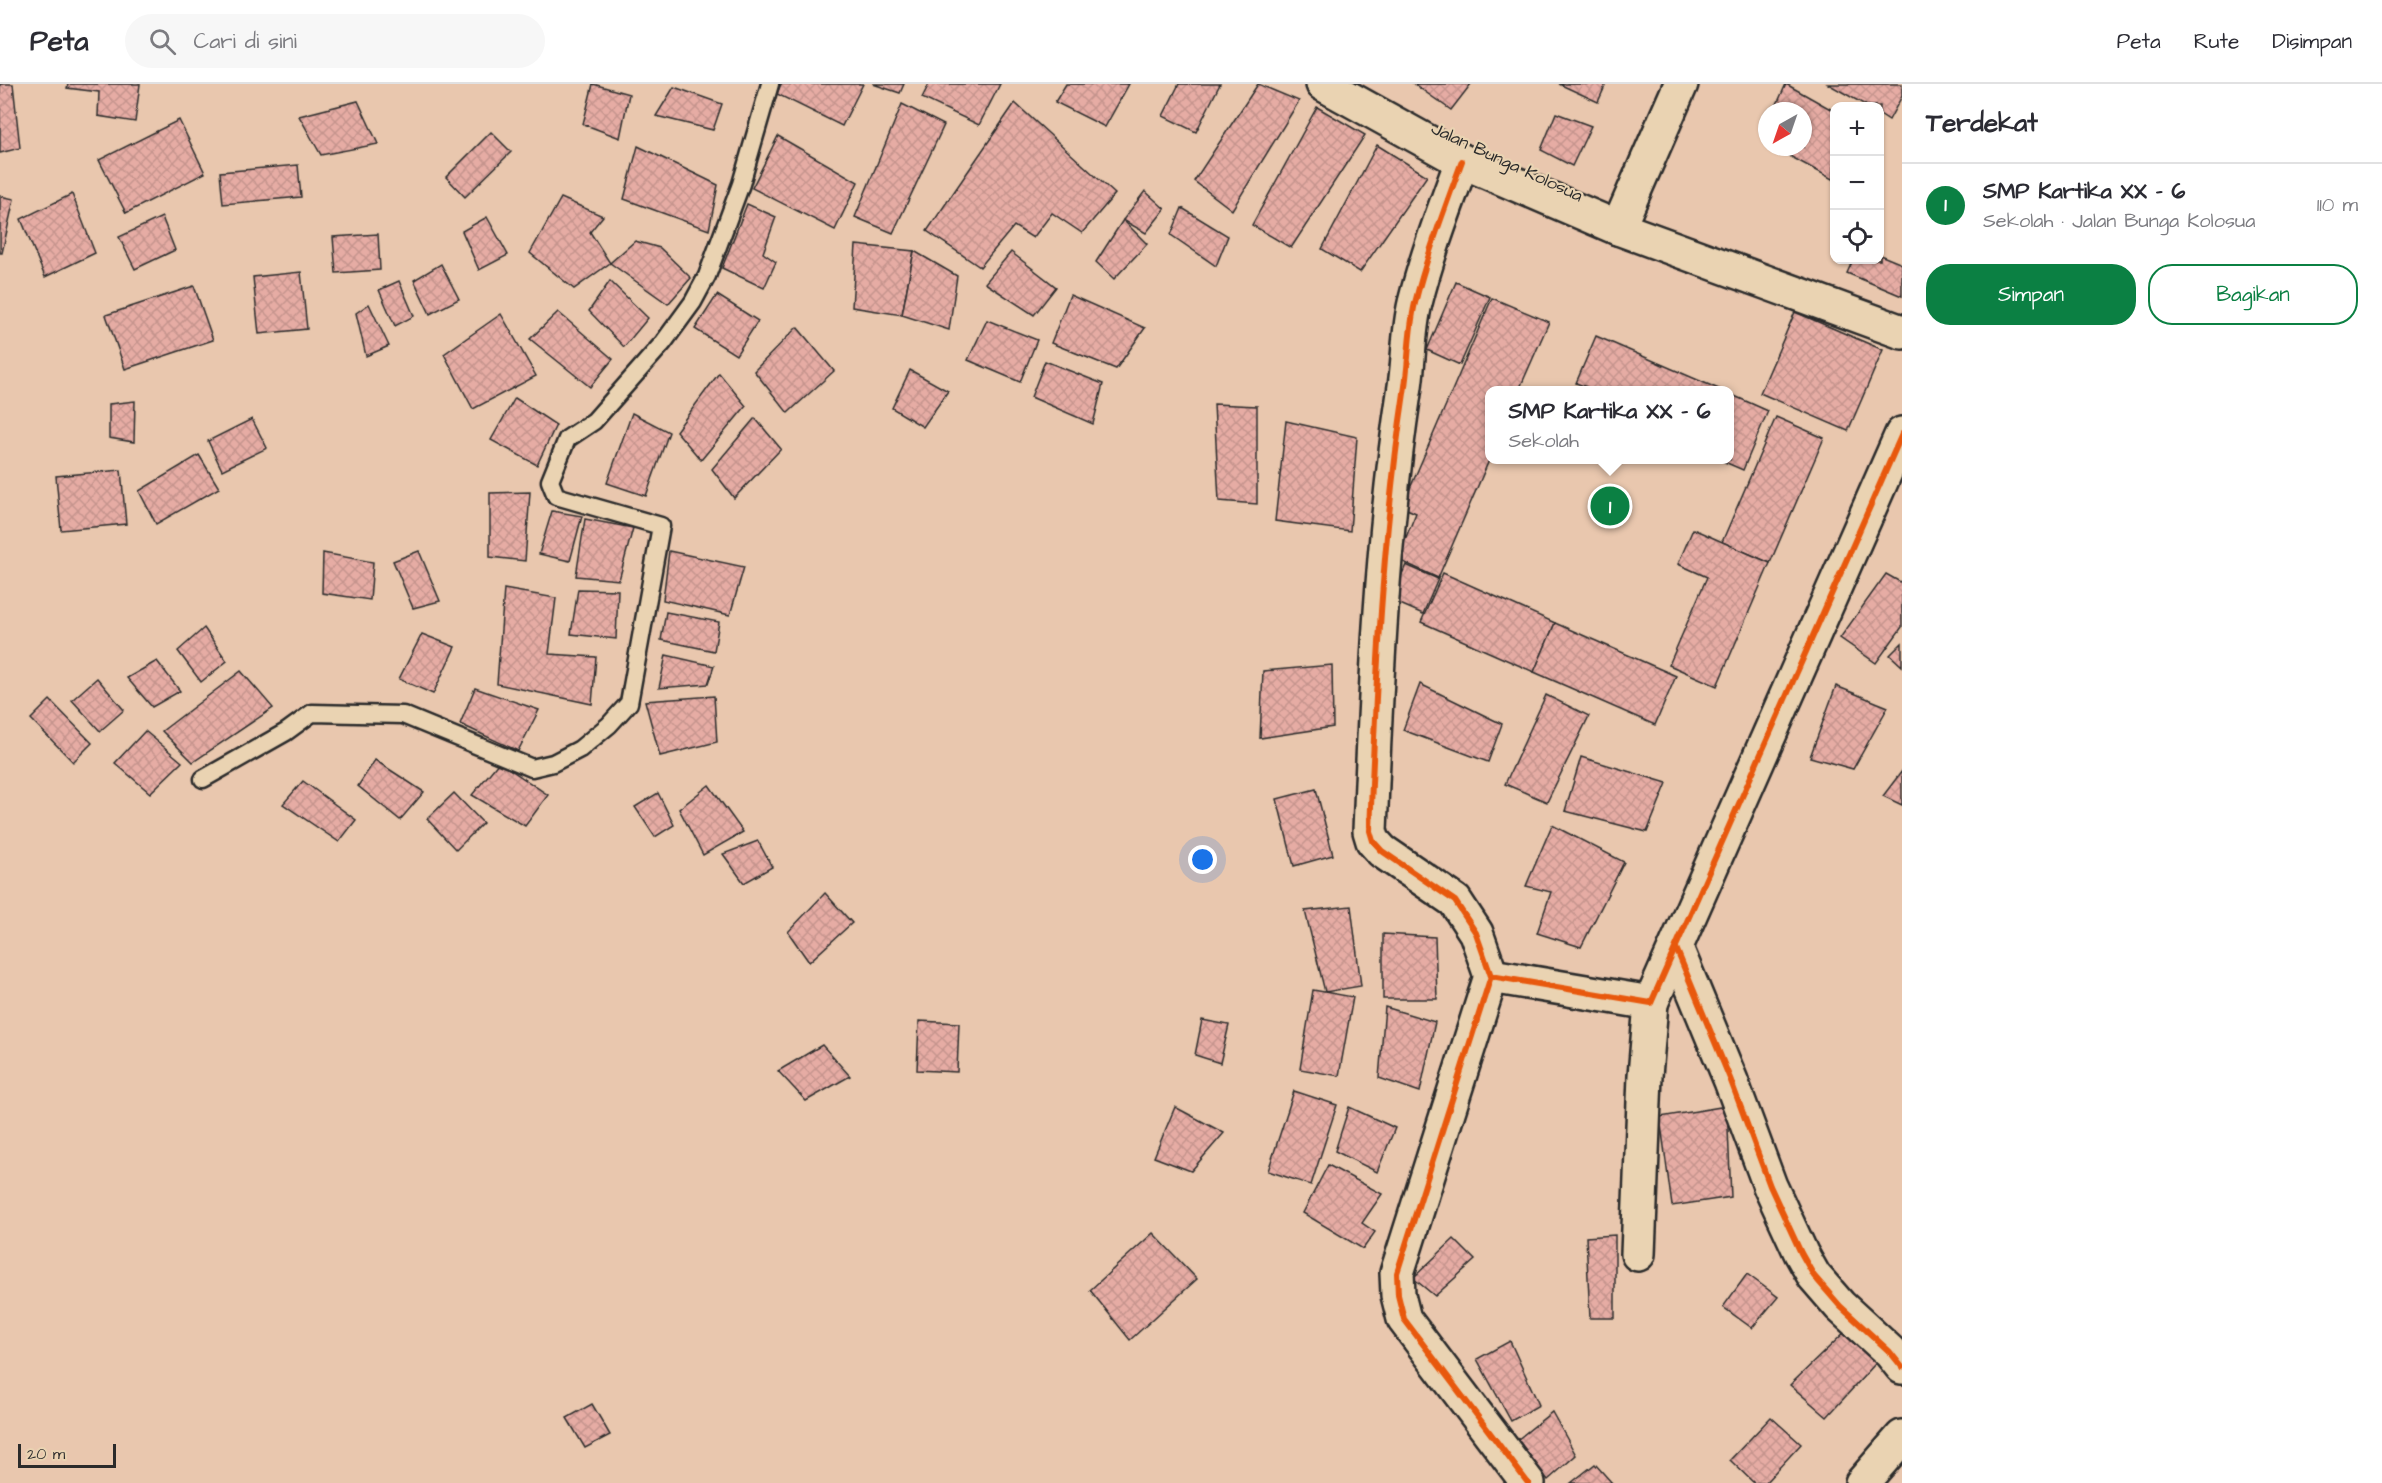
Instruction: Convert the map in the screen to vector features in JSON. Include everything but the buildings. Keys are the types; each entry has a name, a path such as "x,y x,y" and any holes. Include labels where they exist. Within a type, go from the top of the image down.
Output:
{"street":[{"name":"Jalan Bunga Kolosua","path":"1323,84 1462,161 1618,228 1902,332"},
{"path":"1618,228 1681,84"},
{"path":"1462,161 1431,247 1414,306 1392,475 1383,572 1370,831 1382,851 1455,901 1476,933 1491,976 1397,1273 1398,1295 1404,1318 1528,1483"},
{"path":"1638,1254 1645,1076 1651,1004 1902,434"},
{"path":"1676,948 1731,1081 1770,1186 1801,1253 1814,1276 1840,1306 1890,1352 1902,1367"},
{"path":"1491,976 1651,1004"},
{"path":"1862,1483 1902,1437"}],"lane":[{"path":"203,779 286,732 312,713 403,715 532,768 554,763 580,749 609,725 629,703 661,526 556,496 550,481 567,439 594,421 663,343 693,302 707,276 741,184 770,84"}],"cycle path":[{"path":"1462,161 1425,267 1411,325 1385,557 1370,831 1373,841 1382,851 1455,901 1476,933 1491,976"},
{"path":"1528,1483 1404,1319 1398,1295 1397,1273 1491,976 1651,1003 1902,434"},
{"path":"1676,948 1731,1081 1770,1186 1801,1253 1814,1276 1840,1306 1890,1352 1902,1367"}],"place":[{"name":"SMP Kartika XX - 6","path":"1610,506"}]}
